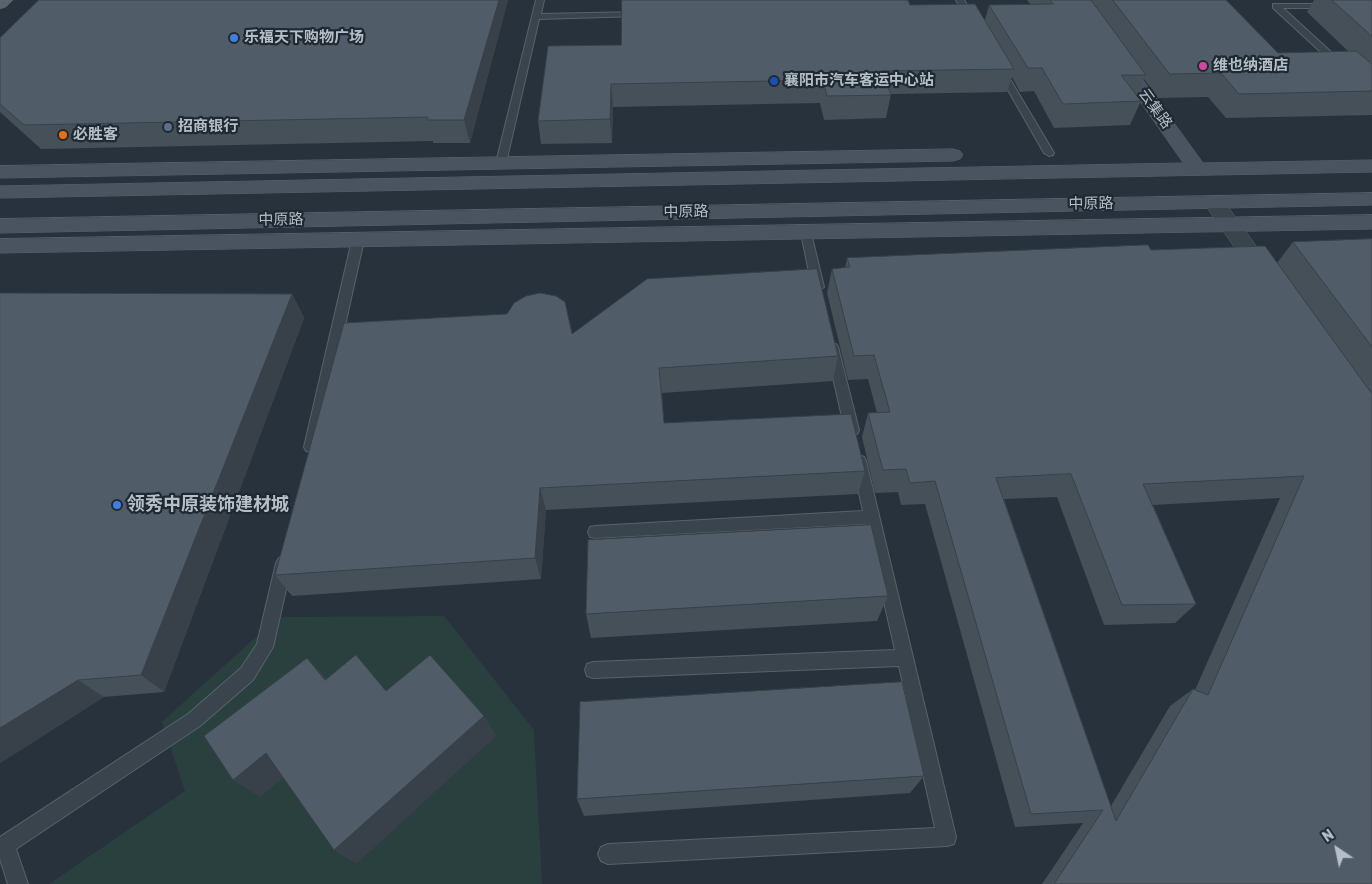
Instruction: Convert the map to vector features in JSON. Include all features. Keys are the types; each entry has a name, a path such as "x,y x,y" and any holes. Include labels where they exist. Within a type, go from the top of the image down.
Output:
{"main road":[{"path":"0,4 5,0"}],"street":[{"name":"云集路","path":"1077,0 1197,169"},
{"path":"1254,150 1372,148"},
{"path":"0,172 969,154"},
{"name":"中原路","path":"0,192 1372,166"},
{"name":"中原路","path":"0,226 1372,199"},
{"path":"1214,202 1281,298"},
{"path":"0,246 1230,226 1372,222"}],"lane":[{"path":"501,163 540,0"},
{"path":"960,0 974,25"},
{"path":"1334,6 1276,6 1346,72"},
{"path":"536,17 644,14"},
{"path":"1308,52 1326,52"},
{"path":"994,58 1048,153"},
{"path":"806,233 821,299"},
{"path":"307,463 358,240"},
{"path":"608,854 946,837 828,328"},
{"path":"595,532 872,517"},
{"path":"18,884 2,846 194,720 248,674 265,647 287,550"},
{"path":"593,670 905,658"}],"green space":[{"path":"444,616 534,730 542,884 49,884 185,791 162,722 278,617"}],"building":[{"name":"乐福天下购物广场","path":"39,0 499,0 464,120 427,120 428,117 24,125 0,104 0,38"},
{"path":"622,0 908,0 910,5 975,4 1014,69 882,71 891,95 827,96 823,80 611,84 610,119 538,121 548,46 621,45"},
{"path":"1050,0 1091,0 1146,75 1121,75 1141,101 1063,104 1042,68 1028,68 989,5 1053,4"},
{"path":"1113,0 1226,0 1278,53 1356,51 1372,64 1372,91 1239,94 1221,73 1170,74"},
{"path":"1332,0 1372,0 1372,36"},
{"path":"1372,239 1372,347 1293,242"},
{"path":"1148,245 1151,250 1265,246 1372,394 1372,884 1054,884 1103,810 1031,814 935,481 910,483 906,469 883,470 868,413 890,412 874,355 854,356 832,269 850,267 847,258","holes":["1071,474 1122,605 1196,604 1143,484 1304,476 1208,695 1193,689 1116,821 996,478"]},
{"path":"817,269 838,356 659,368 664,423 851,414 865,471 540,488 535,558 275,575 344,323 507,314 514,303 526,296 540,293 556,296 565,302 572,334 647,279"},
{"name":"领秀中原装饰建材城","path":"0,293 292,294 141,675 78,680 0,728"},
{"path":"871,525 888,596 586,614 588,540"},
{"path":"356,655 386,691 430,655 484,716 334,850 266,753 233,780 204,736 307,658 325,680"},
{"path":"902,682 924,776 577,799 580,702"}],"place":[{"name":"乐福天下购物广场","path":"234,38"},
{"name":"维也纳酒店","path":"1203,66"},
{"name":"襄阳市汽车客运中心站","path":"774,81"},
{"name":"招商银行","path":"168,127"},
{"name":"必胜客","path":"63,135"},
{"name":"领秀中原装饰建材城","path":"117,505"}]}
